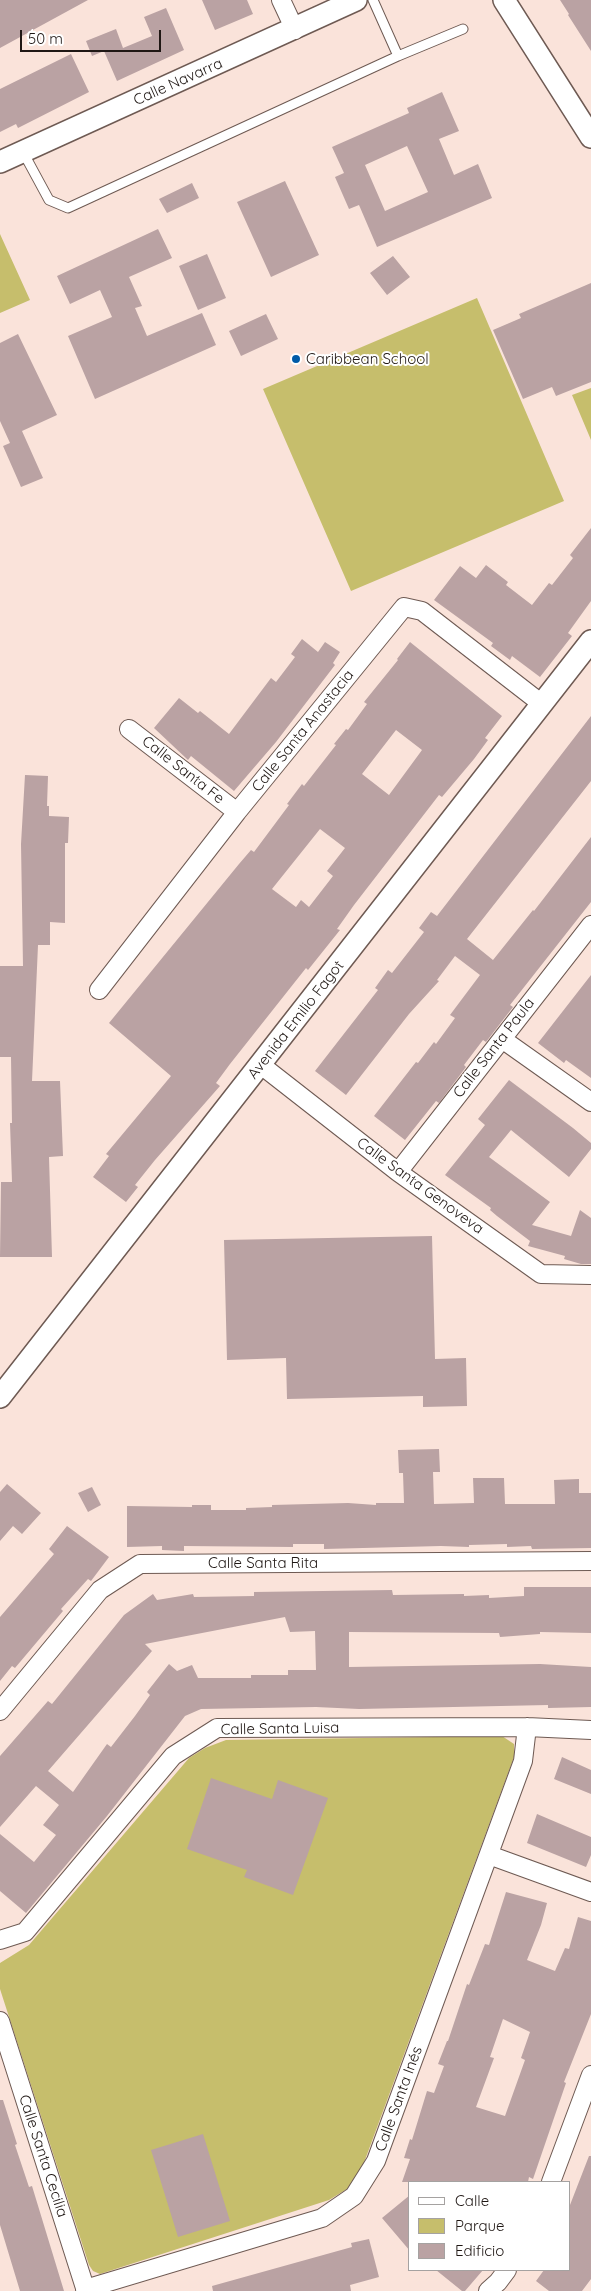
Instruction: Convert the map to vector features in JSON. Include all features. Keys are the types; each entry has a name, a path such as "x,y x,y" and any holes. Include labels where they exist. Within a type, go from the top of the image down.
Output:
{"street":[{"path":"281,0 295,30"},
{"name":"Calle Navarra","path":"0,162 295,30 356,0"},
{"path":"504,0 591,137"},
{"name":"Calle Santa Anastacia","path":"99,990 237,812 404,607 422,611 542,704"},
{"name":"Avenida Emilio Fagot","path":"0,1398 591,641"},
{"name":"Calle Santa Fe","path":"130,729 237,812"},
{"name":"Calle Santa Paula","path":"398,1172 591,925"},
{"path":"502,1039 591,1102"},
{"name":"Calle Santa Genoveva","path":"261,1065 398,1172 541,1274 591,1275"},
{"name":"Calle Santa Rita","path":"0,1711 100,1590 140,1564 591,1561"},
{"name":"Calle Santa Luisa","path":"0,1940 25,1932 110,1834 173,1756 217,1728 527,1728 591,1730"},
{"name":"Calle Santa Inés","path":"86,2290 322,2218 354,2196 376,2161 523,1760 527,1728"},
{"path":"489,1855 591,1892"},
{"name":"Calle Santa Cecilia","path":"0,2021 86,2290"},
{"path":"550,2181 591,2075"},
{"path":"488,2291 506,2271"}],"lane":[{"path":"373,0 398,56"},
{"path":"23,152 49,200 68,208 398,56 462,29"}],"green space":[{"path":"0,234 30,300 0,313"},
{"path":"477,298 564,501 351,591 263,389"},
{"path":"591,388 591,440 572,395"},
{"path":"502,1736 514,1744 514,1757 362,2168 347,2189 329,2200 100,2274 93,2271 89,2265 0,1989 0,1963 29,1945 189,1758 205,1748 226,1740"}],"building":[{"path":"0,0 88,0 0,48"},
{"path":"202,0 247,0 253,14 215,30"},
{"path":"560,0 591,0 591,51 568,15"},
{"path":"166,8 184,50 117,81 104,51 92,56 86,41 116,29 123,48 152,36 144,17"},
{"path":"71,54 89,92 18,128 16,124 0,132 0,89"},
{"path":"442,92 459,131 439,139 454,175 478,164 492,198 377,247 359,205 349,209 335,177 344,173 332,147 409,113 407,108","holes":["407,146 428,192 385,211 365,165"]},
{"path":"285,181 319,255 271,277 237,202"},
{"path":"192,183 199,198 167,213 159,199"},
{"path":"158,229 172,258 129,277 142,306 135,308 147,336 202,313 216,345 95,399 68,336 112,317 100,290 70,304 57,276"},
{"path":"207,254 226,298 198,310 179,266"},
{"path":"393,256 410,277 387,295 370,273"},
{"path":"591,283 591,382 556,396 552,387 523,399 493,330 521,318 519,314"},
{"path":"266,314 278,339 241,356 229,331"},
{"path":"18,334 57,415 22,431 43,478 21,487 3,446 10,443 0,421 0,343"},
{"path":"591,528 591,601 568,633 572,636 540,677 512,656 510,660 491,646 493,643 434,600 460,566 476,578 486,565 508,582 506,585 532,605 549,583 552,585 573,558 570,555"},
{"path":"302,639 318,652 325,642 340,652 333,663 335,665 276,742 234,791 191,756 188,760 154,728 179,698 198,713 200,711 229,734 271,678 276,682 295,657 291,654"},
{"path":"410,642 502,716 485,738 488,740 474,759 442,797 439,795 354,905 337,929 340,930 308,970 306,968 230,1064 216,1083 220,1086 155,1160 135,1185 138,1187 126,1202 93,1177 109,1156 106,1154 171,1076 109,1023 239,864 251,850 254,852 302,784 304,786 336,745 334,744 346,729 348,730 367,704 364,702","holes":["396,730 422,750 389,795 362,774","320,829 345,848 327,871 333,876 309,907 301,900 296,907 272,889"]},
{"path":"591,716 591,781 467,939 493,960 534,911 591,837 591,902 510,1005 513,1007 486,1042 483,1040 464,1065 466,1067 439,1103 436,1101 405,1140 374,1116 416,1062 418,1063 434,1042 436,1044 455,1018 450,1015 480,975 455,956 437,980 439,981 409,1014 346,1095 315,1071 378,990 375,988 388,970 392,973 424,932 419,928 431,912 437,916"},
{"path":"25,775 48,776 47,806 49,806 49,816 69,817 68,843 65,843 65,923 50,922 50,945 38,945 32,1081 60,1081 63,1156 49,1157 52,1257 0,1257 1,1182 12,1182 10,1123 12,1123 11,1057 0,1057 0,966 23,966 21,844"},
{"path":"591,975 591,1078 566,1060 564,1063 538,1043"},
{"path":"509,1080 591,1143 591,1149 569,1177 511,1130 489,1157 550,1202 532,1225 571,1236 580,1210 591,1218 591,1264 581,1264 564,1259 565,1256 528,1246 530,1241 497,1216 490,1210 491,1208 445,1175 485,1125 478,1119"},
{"path":"432,1236 435,1359 466,1358 467,1406 423,1407 423,1396 287,1399 286,1358 227,1360 224,1240"},
{"path":"439,1449 440,1472 433,1472 434,1504 474,1503 473,1478 504,1478 505,1504 555,1504 554,1480 579,1479 579,1493 591,1493 591,1548 532,1549 531,1546 507,1547 507,1544 469,1545 469,1547 324,1549 324,1544 293,1544 293,1547 184,1546 184,1551 162,1550 162,1546 127,1547 127,1506 192,1507 192,1505 211,1505 211,1510 246,1510 246,1508 272,1507 272,1505 348,1503 376,1505 376,1503 404,1503 403,1473 399,1473 398,1450"},
{"path":"7,1484 41,1513 22,1534 13,1526 0,1541 0,1492"},
{"path":"92,1487 101,1505 88,1512 78,1493"},
{"path":"67,1526 109,1557 91,1581 88,1579 61,1609 63,1611 15,1668 12,1666 0,1681 0,1617 54,1554 49,1549"},
{"path":"524,1587 591,1587 591,1633 540,1632 540,1634 500,1637 499,1633 349,1632 349,1667 540,1664 591,1667 591,1707 548,1708 548,1705 359,1709 316,1707 201,1709 185,1716 107,1816 26,1913 0,1891 0,1834 34,1862 56,1835 43,1825 59,1805 36,1786 0,1827 0,1756 48,1701 52,1704 124,1615 153,1594 157,1600 193,1594 194,1597 254,1596 254,1592 392,1590 393,1595 464,1594 464,1596 489,1595 489,1598 524,1596","holes":["285,1617 290,1632 315,1631 316,1670 288,1670 288,1675 251,1675 251,1678 198,1678 192,1665 177,1671 169,1664 147,1692 150,1695 135,1716 111,1747 107,1744 73,1792 48,1771 152,1651 145,1644"]},
{"path":"562,1757 591,1770 591,1794 554,1779"},
{"path":"211,1778 272,1799 278,1780 328,1798 293,1895 244,1877 247,1870 187,1849"},
{"path":"537,1814 591,1837 591,1855 586,1867 527,1843"},
{"path":"506,1892 547,1903 541,1925 527,1960 555,1971 565,1948 569,1949 578,1917 591,1921 591,2014 564,2082 566,2083 533,2179 529,2177 528,2181 402,2182 410,2159 404,2158 410,2139 412,2140 427,2091 434,2093 444,2066 438,2064 448,2041 467,1984 469,1985 485,1944 489,1945","holes":["503,2019 530,2032 521,2058 525,2060 505,2116 476,2107 494,2058 490,2057"]},
{"path":"0,2100 3,2100 29,2187 32,2186 64,2291 20,2291 0,2225"},
{"path":"203,2134 230,2221 178,2237 151,2150"},
{"path":"589,2156 591,2156 591,2279 582,2291 549,2291 536,2281 543,2271 571,2271 571,2202"},
{"path":"408,2197 408,2249 382,2218"},
{"path":"369,2239 379,2277 350,2285 351,2291 213,2291 212,2286 352,2247 351,2243"},
{"path":"437,2271 482,2271 465,2291 462,2291"}],"place":[{"name":"Caribbean School","path":"296,359"}]}
